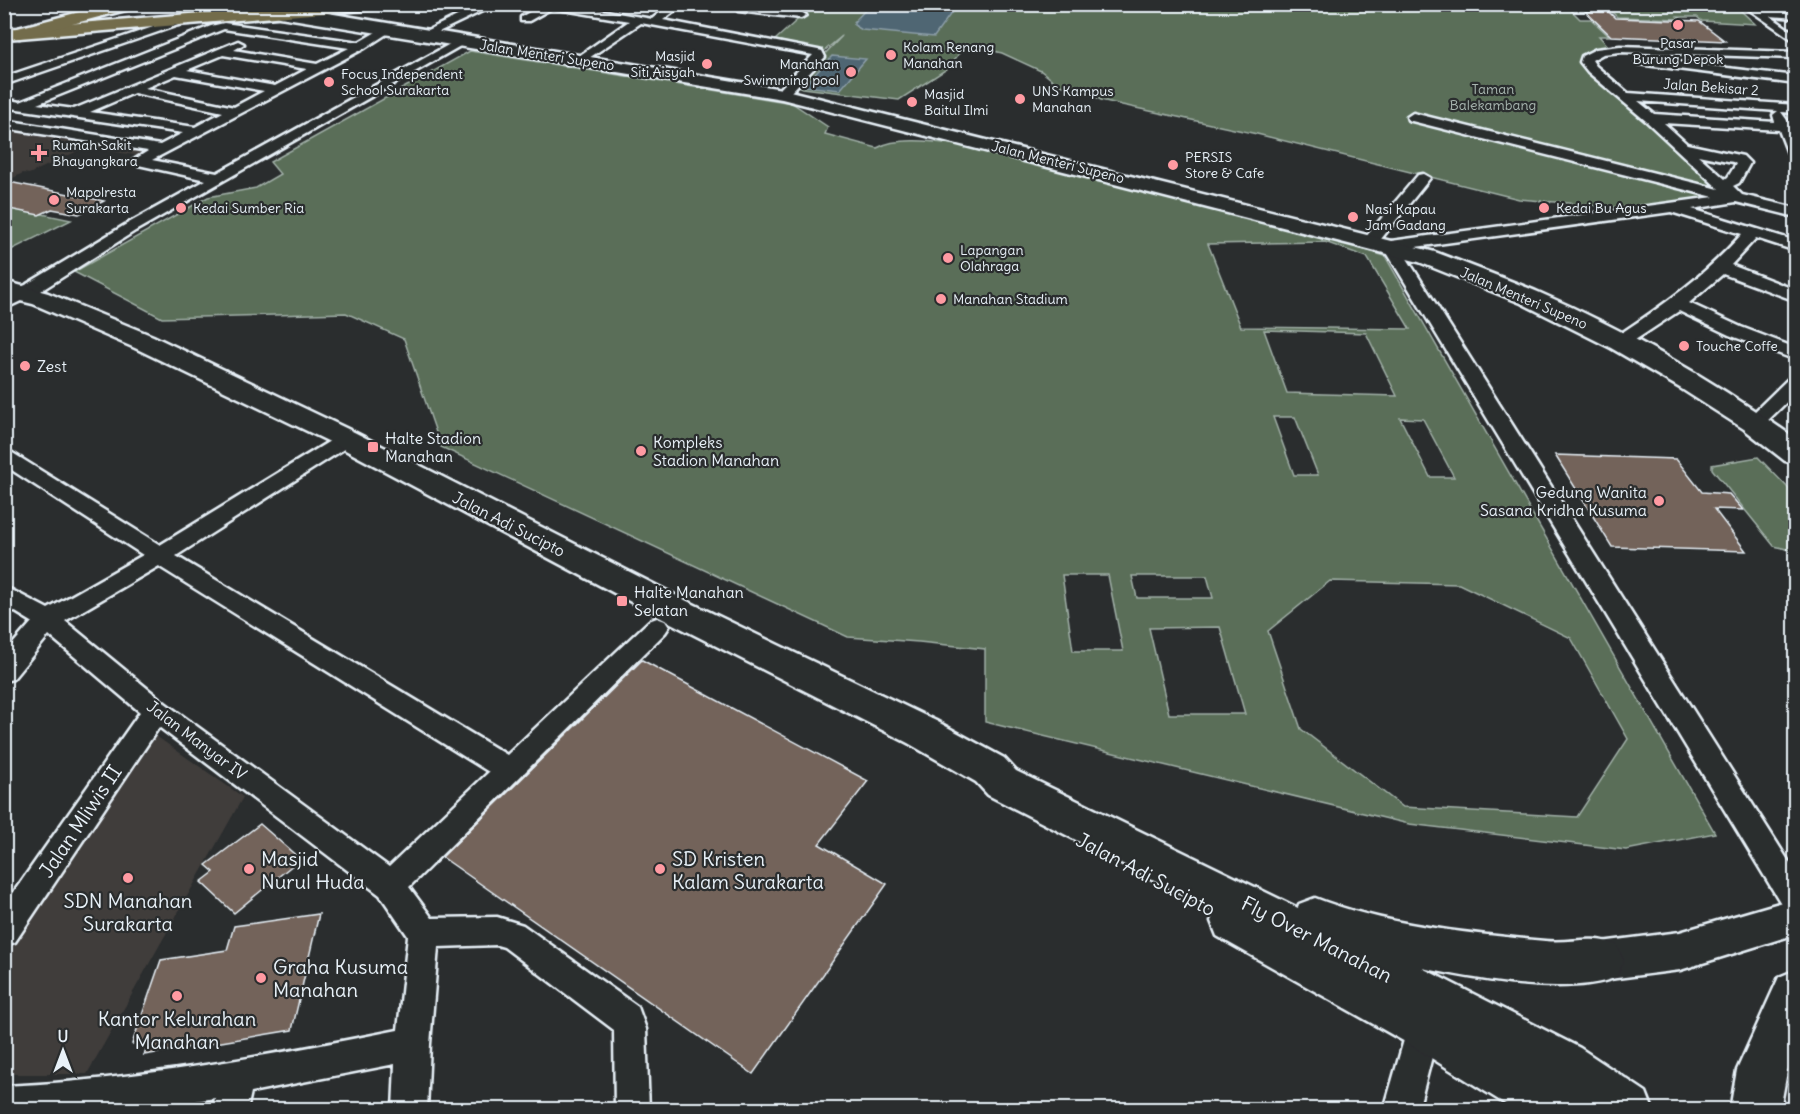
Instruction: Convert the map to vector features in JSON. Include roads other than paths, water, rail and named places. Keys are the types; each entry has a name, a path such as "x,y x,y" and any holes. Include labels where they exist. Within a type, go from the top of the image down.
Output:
{"main road":[{"path":"12,32 110,12 132,4"},
{"path":"12,32 183,20 324,4"},
{"path":"110,12 276,10 374,4"},
{"name":"Jalan Menteri Supeno","path":"276,10 782,94 1426,256 1530,298 1620,342 1690,382 1754,423 1796,454"},
{"name":"Jalan Adi Sucipto","path":"16,294 28,302 129,345 337,445 993,778 1005,773 1048,791 1336,929 1446,951 1548,964 1601,961"},
{"name":"Jalan Adi Sucipto","path":"16,294 39,298 144,342 344,438 675,610 922,732 993,778"},
{"name":"Jalan Adi Sucipto","path":"993,778 992,789 1011,801 1424,1026 1563,1110"},
{"name":"Fly Over Manahan","path":"993,778 1490,1026 1563,1065 1628,1110"},
{"path":"1755,1110 1761,1070 1796,993"}],"street":[{"path":"424,35 492,4"},
{"path":"612,15 624,4"},
{"path":"654,22 679,4"},
{"path":"1746,4 1796,39"},
{"path":"525,19 547,5 640,19 818,53 819,57 782,94"},
{"path":"713,32 738,12 801,15"},
{"path":"1756,12 1796,15"},
{"path":"580,60 640,19"},
{"path":"4,81 183,20"},
{"path":"23,105 224,26 361,46"},
{"path":"218,178 140,163 141,159 361,46 387,30"},
{"path":"16,294 463,41"},
{"path":"76,113 238,44"},
{"path":"1586,58 1600,51 1620,49 1796,56"},
{"path":"221,51 319,68"},
{"path":"1758,54 1781,125 1796,156"},
{"path":"1586,58 1771,92 1796,80"},
{"path":"1586,58 1586,62 1592,69 1651,118 1737,198"},
{"path":"174,71 277,90"},
{"path":"4,72 18,76"},
{"path":"133,89 236,111"},
{"name":"Jalan Bekisar 2","path":"1624,96 1771,92 1796,109"},
{"path":"4,103 196,131"},
{"path":"1413,117 1796,213"},
{"path":"1651,118 1796,127"},
{"path":"4,124 161,149"},
{"path":"1682,147 1738,159 1743,163 1734,180 1724,185"},
{"path":"1381,244 1423,178"},
{"path":"164,192 176,192 192,186 202,188"},
{"path":"1381,244 1451,239 1737,198"},
{"path":"1672,207 1796,246"},
{"path":"1620,342 1678,304 1721,267 1752,233"},
{"path":"1426,256 1451,239"},
{"path":"1381,244 1796,900"},
{"path":"1721,267 1796,296"},
{"path":"1678,304 1735,331 1796,355"},
{"path":"1754,423 1796,382"},
{"path":"4,672 48,620 159,556 337,445"},
{"path":"4,456 159,556 509,770"},
{"name":"Jalan Manyar IV","path":"4,594 48,620 156,710 390,885 424,933"},
{"path":"390,885 657,627"},
{"name":"Jalan Mliwis II","path":"4,932 156,710"},
{"path":"1601,961 1680,951 1796,916"},
{"path":"410,1110 413,1044 424,933 497,931 512,935 626,1019 630,1029 632,1110"},
{"path":"1401,1110 1424,1026"},
{"path":"4,1103 54,1106 233,1094 413,1044"}],"water":[{"path":"870,5 957,5 934,37 862,30 854,25 854,22"},
{"path":"832,56 866,59 840,90 804,86"}],"place":[{"name":"Pasar Burung Depok","path":"1678,25"},
{"name":"Kolam Renang Manahan","path":"891,55"},
{"name":"Masjid Siti Aisyah","path":"707,64"},
{"name":"Manahan Swimming pool","path":"851,72"},
{"name":"Focus Independent School Surakarta","path":"329,82"},
{"name":"UNS Kampus Manahan","path":"1020,99"},
{"name":"Masjid Baitul Ilmi","path":"912,102"},
{"name":"Rumah Sakit Bhayangkara","path":"39,153"},
{"name":"PERSIS Store & Cafe","path":"1173,165"},
{"name":"Mapolresta Surakarta","path":"54,200"},
{"name":"Kedai Sumber Ria","path":"181,208"},
{"name":"Kedai Bu Agus","path":"1544,208"},
{"name":"Nasi Kapau Jam Gadang","path":"1353,217"},
{"name":"Lapangan Olahraga","path":"948,258"},
{"name":"Manahan Stadium","path":"941,299"},
{"name":"Touche Coffe","path":"1684,346"},
{"name":"Zest","path":"25,366"},
{"name":"Halte Stadion Manahan","path":"373,447"},
{"name":"Kompleks Stadion Manahan","path":"641,451"},
{"name":"Gedung Wanita Sasana Kridha Kusuma","path":"1659,501"},
{"name":"Halte Manahan Selatan","path":"622,601"},
{"name":"Masjid Nurul Huda","path":"249,869"},
{"name":"SD Kristen Kalam Surakarta","path":"660,869"},
{"name":"SDN Manahan Surakarta","path":"128,878"},
{"name":"Graha Kusuma Manahan","path":"261,978"},
{"name":"Kantor Kelurahan Manahan","path":"177,996"}],"park label":[{"name":"Taman Balekambang","path":"1493,98"}]}
